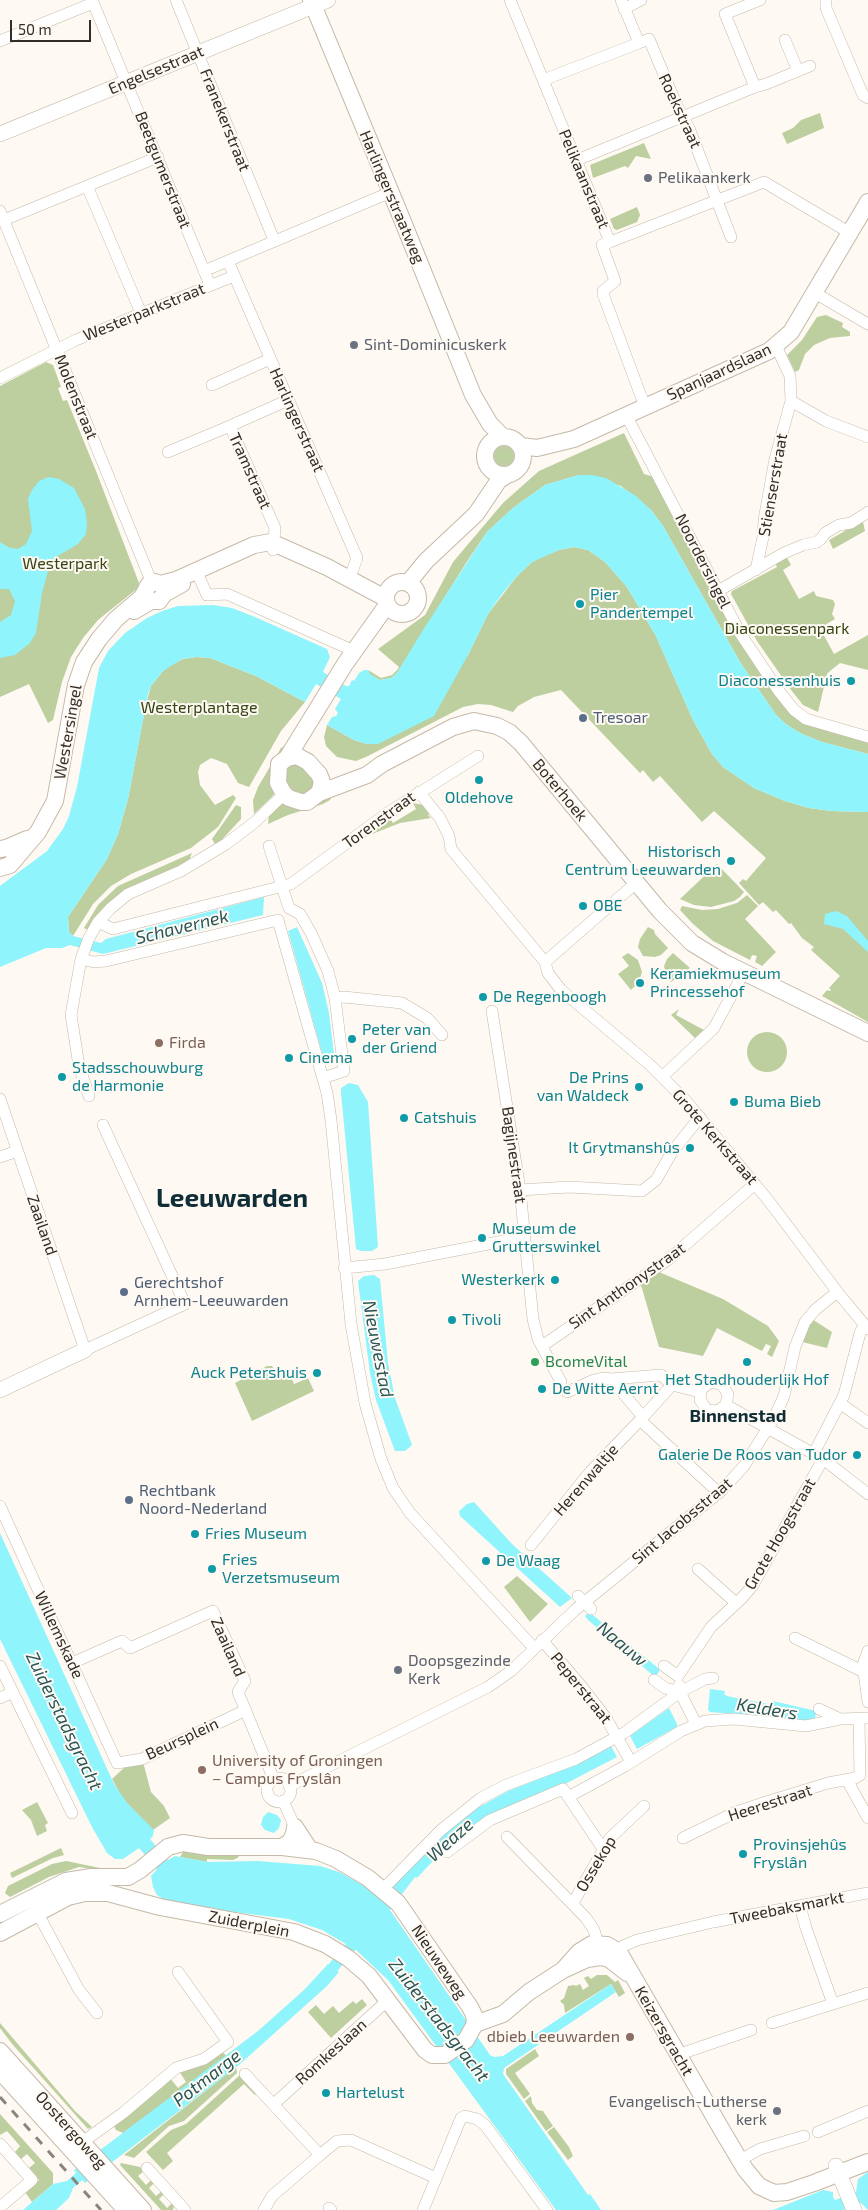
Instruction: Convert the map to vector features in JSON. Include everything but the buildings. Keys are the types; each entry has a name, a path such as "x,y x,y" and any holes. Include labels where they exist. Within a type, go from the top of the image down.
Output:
{"main road":[{"name":"Harlingerstraatweg","path":"317,2 473,395 486,448"},
{"name":"Spanjaardslaan","path":"521,446 537,448 574,439 629,419 645,407 759,356 776,346 792,332 868,202"},
{"name":"Harlingerstraatweg","path":"473,395 490,424 502,436"},
{"path":"458,528 476,514 499,480 516,471 522,464 524,455 521,446 513,438 502,436 492,440 486,448 485,458 489,468 497,474 507,475"},
{"name":"Spanjaardslaan","path":"522,464 566,445 574,439"},
{"path":"413,588 458,528 482,488 489,468"},
{"name":"Westersingel","path":"4,860 34,836 48,815 57,794 79,674 91,650 116,619 154,591 198,574 254,545 262,542 274,546"},
{"path":"274,546 350,576 390,600 406,614 414,609 418,599 413,588 399,582 390,600 350,649 319,708 307,746 314,768 322,782 319,793"},
{"path":"319,708 311,716 287,758 279,764 278,783 284,794 301,802 311,801 319,793 367,774 382,764"},
{"name":"Boterhoek","path":"382,764 461,724 481,721 509,732 521,743 670,923 692,942 714,957 868,1033"},
{"path":"287,758 297,756 314,768 334,776 382,764"},
{"path":"282,1847 290,1842 295,1827"},
{"path":"295,1827 310,1850"},
{"name":"Nieuweweg","path":"144,1867 172,1846 183,1843 208,1847 282,1847 310,1850 336,1859 390,1892 470,2007 474,2015 475,2024"},
{"path":"144,1867 138,1884 144,1903"},
{"path":"0,1914 66,1881 91,1877 128,1877 144,1867"},
{"name":"Zuiderplein","path":"0,1933 68,1897 93,1892 108,1893 144,1903 294,1932 312,1938 344,1955 369,1976 389,1999 425,2050 432,2055 445,2055 466,2040 475,2024"},
{"path":"475,2024 503,2014 525,1996 563,1970 587,1959 608,1953"},
{"name":"Keizersgracht","path":"608,1953 633,1978 740,2160 762,2187 774,2193 787,2192 837,2170"},
{"path":"470,2007 488,2010 525,1996"},
{"name":"Oostergoweg","path":"0,2051 94,2166 126,2210"},
{"name":"Oostergoweg","path":"0,2071 77,2146"},
{"path":"837,2170 868,2154"},
{"path":"837,2170 868,2162"},
{"name":"Oostergoweg","path":"94,2166 143,2210"}],"street":[{"name":"Franekerstraat","path":"176,0 274,240"},
{"name":"Pelikaanstraat","path":"510,0 610,242 602,245 615,276 615,281 603,291 603,294 645,407"},
{"path":"543,80 639,43 623,4 641,0"},
{"path":"755,86 725,14 760,0"},
{"path":"827,1 826,8 864,95 868,98"},
{"path":"0,41 93,2"},
{"name":"Beetgumerstraat","path":"93,2 210,285"},
{"name":"Engelsestraat","path":"0,134 317,2"},
{"name":"Roekstraat","path":"639,43 649,39 700,154 731,236"},
{"path":"785,40 798,71"},
{"path":"577,160 755,86 766,84 810,66"},
{"path":"2,216 87,186 158,157"},
{"path":"610,242 764,182 850,233"},
{"path":"87,186 141,313"},
{"name":"Westerparkstraat","path":"204,271 391,192"},
{"name":"Molenstraat","path":"2,216 154,591"},
{"name":"Harlingerstraat","path":"228,261 357,558 350,576"},
{"name":"Westerparkstraat","path":"0,378 57,350 141,313 234,276"},
{"path":"815,293 868,324"},
{"name":"Stienserstraat","path":"756,570 764,537 764,520 775,459 791,402 790,376 776,346"},
{"path":"212,385 270,359"},
{"name":"Tramstraat","path":"274,546 275,528 230,426 288,400"},
{"path":"791,402 826,421 868,437"},
{"name":"Noordersingel","path":"629,419 718,591 756,659 794,710 806,718 821,724 868,737"},
{"path":"168,452 230,426"},
{"path":"718,591 784,553 803,544 817,542 825,533 839,525 851,523 868,512"},
{"path":"198,574 207,595 228,594 350,649"},
{"name":"Torenstraat","path":"283,888 418,792 478,756"},
{"name":"Grote Kerkstraat","path":"418,792 440,818 449,836 451,849 545,962 548,973 574,1002 662,1077 700,1116 866,1328"},
{"path":"89,1096 78,1066 73,1032 72,1006 80,965 89,938 98,922 110,908 128,894 187,868 226,844 255,822 284,794"},
{"path":"269,846 289,908 300,914 311,933 328,971 335,998 344,1071 323,1078"},
{"path":"545,962 637,882"},
{"path":"98,922 113,929 184,910 283,888"},
{"path":"80,965 106,961 278,920 289,908"},
{"path":"278,920 323,1078 331,1120 344,1268 357,1365 365,1403 381,1459 398,1496 427,1529 538,1644"},
{"path":"662,1077 711,1032 721,1017 744,972"},
{"path":"335,998 344,997 402,1002 427,1018 442,1035"},
{"name":"Bagijnestraat","path":"492,1011 520,1190 535,1333 564,1387 607,1379"},
{"name":"Zaailand","path":"0,1099 86,1350"},
{"path":"520,1190 569,1186 642,1191 656,1180 672,1152 700,1116"},
{"path":"0,1390 186,1304 102,1125"},
{"path":"0,1157 17,1152"},
{"name":"Sint Anthonystraat","path":"542,1346 669,1259 755,1184"},
{"path":"344,1268 388,1263 524,1237"},
{"name":"Sint Jacobsstraat","path":"290,1786 470,1698 510,1671 538,1644 719,1493 744,1466 768,1429 784,1396 796,1347 805,1322 815,1310 838,1292"},
{"name":"Grote Hoogstraat","path":"678,1676 712,1627 742,1598 762,1571 841,1404 860,1333 866,1328"},
{"path":"607,1379 661,1375 675,1386 700,1392"},
{"path":"607,1379 641,1418 719,1493"},
{"path":"711,1382 722,1385 728,1394 726,1405 718,1411 706,1410 700,1400 700,1392 705,1385 711,1382"},
{"name":"Herenwaltje","path":"531,1545 590,1472 641,1418 675,1386"},
{"path":"841,1404 868,1423"},
{"path":"726,1405 818,1456 868,1494"},
{"name":"Willemskade","path":"2,1510 117,1763"},
{"path":"698,1569 736,1603"},
{"name":"Zaailand","path":"72,1663 122,1641 130,1648 213,1611 245,1681 238,1692 274,1780"},
{"path":"794,1638 864,1672"},
{"name":"Peperstraat","path":"538,1644 582,1687 618,1737 631,1762"},
{"path":"868,1651 863,1664 868,1702"},
{"path":"0,1666 72,1813"},
{"path":"664,1666 678,1676 680,1692 696,1724"},
{"path":"390,1892 441,1830 481,1798 506,1785 576,1759 618,1737 680,1692 705,1679 713,1678"},
{"path":"654,1680 665,1688 680,1692"},
{"path":"0,1698 13,1692"},
{"path":"819,1709 840,1719"},
{"name":"Beursplein","path":"117,1763 142,1759 246,1710"},
{"path":"570,1796 696,1724 718,1719 734,1718 806,1726 840,1719 864,1719"},
{"name":"Heerestraat","path":"682,1838 734,1813 762,1803 860,1775 864,1719"},
{"path":"274,1780 285,1780 290,1786 290,1794 283,1801 274,1801 268,1796 268,1786 274,1780"},
{"path":"847,1780 868,1818"},
{"path":"447,1852 490,1820 564,1789 603,1849"},
{"path":"283,1801 295,1827"},
{"name":"Ossekop","path":"573,1903 603,1849 620,1827 644,1806"},
{"path":"507,1837 573,1903 594,1930 608,1953"},
{"name":"Tweebaksmarkt","path":"608,1953 637,1940 706,1923 868,1893"},
{"path":"800,1906 833,2004"},
{"path":"37,1912 79,1990 97,2013"},
{"path":"77,2146 123,2113 176,2068 204,2059 228,2042 178,1972"},
{"path":"772,2023 868,1993"},
{"name":"Romkeslaan","path":"274,2104 389,1999"},
{"path":"677,2055 751,2030"},
{"path":"245,2074 320,2154"},
{"path":"818,2132 868,2111"},
{"path":"423,2210 463,2116 477,2119 485,2125 547,2210"},
{"path":"740,2160 760,2149 804,2136"},
{"path":"264,2210 272,2196 333,2143 344,2139 352,2140 436,2178"},
{"path":"0,2144 32,2180 0,2207"},
{"path":"147,2168 182,2209"},
{"path":"837,2170 851,2203"}],"green space":[{"path":"820,113 824,128 787,144 782,133 793,128 801,120"},
{"path":"644,143 651,159 636,156 628,168 625,166 593,178 590,165"},
{"path":"637,207 640,215 637,222 617,230 614,229 610,219"},
{"path":"826,315 843,323 842,327 850,332 850,336 830,338 814,345 805,354 799,370 795,372 787,355 802,340 817,317"},
{"name":"Westerpark","path":"46,362 53,365 61,387 58,388 63,401 67,400 139,583 138,588 98,620 83,638 71,657 62,682 53,720 48,723 29,684 0,697 0,386"},
{"path":"624,433 644,474 654,477 736,636 768,685 805,723 868,742 868,754 822,742 802,734 787,725 776,715 740,662 663,526 651,510 621,486 579,475 545,485 513,508 487,532 397,673 391,678 380,680 369,674 368,670 381,678 392,675 397,670 399,667 378,649 425,615 453,562 503,503 539,471"},
{"path":"500,446 508,446 514,452 514,460 508,466 500,466 494,460 494,452"},
{"path":"863,522 865,531 833,549 829,540 845,531 844,529"},
{"path":"574,547 588,550 605,562 627,587 656,636 693,720 712,754 723,767 754,788 785,801 809,808 868,812 868,1022 822,996 827,990 831,990 829,988 840,976 811,950 814,947 802,938 791,923 789,924 776,910 773,912 763,902 759,905 739,883 743,879 746,881 766,858 714,811 702,822 660,776 653,782 643,770 640,773 561,690 534,697 518,706 513,712 491,705 478,704 463,707 356,761 337,757 326,746 324,737 327,725 354,740 367,744 468,655 488,614 517,576 532,562 559,550"},
{"name":"Diaconessenpark","path":"786,556 791,565 783,570 799,599 814,591 816,596 833,600 835,604 832,614 835,619 820,628 834,654 868,635 868,670 840,663 830,671 827,674 818,712 803,705 791,690 757,641 731,594 732,591 777,567 775,563"},
{"name":"Westerplantage","path":"210,658 256,676 305,702 281,731 249,787 238,783 227,764 211,758 200,765 198,772 200,785 215,805 233,795 236,798 218,827 191,848 131,874 111,886 93,904 73,936 69,932 68,917 107,859 118,834 128,799 151,686 169,666 183,659"},
{"path":"291,743 273,796 254,814 253,800 258,787 281,748"},
{"path":"297,764 314,782 312,789 304,794 293,791 285,779 288,767"},
{"path":"335,791 330,800 323,804 288,815 268,824 269,815 280,805"},
{"path":"413,803 423,805 432,812 428,815 431,818 400,823 362,838 389,817 393,823 416,809"},
{"path":"236,805 241,807 241,819 216,846 212,839"},
{"path":"192,853 188,863 119,894 101,911 88,930 84,928 98,905 118,886"},
{"path":"717,864 744,892 740,897 734,901 711,907 694,905 680,899"},
{"path":"747,895 758,906 745,919 776,952 762,966 755,962 757,956 752,955 750,960 713,941 680,910 682,906 702,910 718,909 737,903"},
{"path":"648,927 654,930 655,934 668,948 661,955 655,957 643,956 638,947 640,939"},
{"path":"628,953 638,960 642,972 639,982 631,990 618,974 629,966 622,957"},
{"path":"673,953 690,968 671,982 666,975 664,966 667,959"},
{"path":"679,1009 676,1015 704,1030 695,1038 671,1015"},
{"path":"771,1032 778,1035 784,1041 787,1052 786,1060 778,1069 771,1072 763,1072 756,1069 748,1060 747,1048 750,1041 759,1033"},
{"path":"659,1272 723,1299 768,1326 779,1341 772,1357 767,1354 771,1346 766,1344 762,1351 717,1328 703,1356 659,1347 641,1285"},
{"path":"812,1319 832,1332 827,1348 802,1342"},
{"path":"267,1366 272,1366 275,1371 278,1369 280,1372 288,1368 294,1384 308,1378 314,1391 252,1421 235,1383"},
{"path":"517,1576 548,1604 530,1622 504,1587"},
{"path":"143,1762 151,1792 164,1806 170,1818 153,1830 123,1799 112,1779 128,1764"},
{"path":"37,1802 48,1823 45,1825 47,1831 37,1836 31,1820 22,1810"},
{"path":"61,1848 64,1855 53,1858 12,1878 10,1873"},
{"path":"183,1852 237,1853 239,1857 233,1860 207,1859 207,1862 180,1857"},
{"path":"66,1861 115,1871 79,1867 49,1877 10,1897 5,1893 8,1886 52,1864"},
{"path":"597,1975 607,1975 615,1982 618,1980 625,1993 619,1997 611,1984 565,2013 564,2005 560,2001 564,1998 568,1986 580,1984 583,1990 589,1986 584,1978 588,1976 591,1979"},
{"path":"362,1999 367,2005 331,2038 308,2012 316,2005 324,2014 333,2006 339,2013 353,2001 356,2004"},
{"path":"0,2023 75,2111 92,2127 88,2129 13,2045 0,2028"},
{"path":"535,2049 539,2056 515,2073 530,2094 524,2099 506,2074 506,2069"},
{"path":"222,2052 227,2056 123,2133 116,2130 114,2126 148,2099 170,2078 178,2088 186,2082 179,2071"},
{"path":"236,2067 237,2073 184,2121 169,2126 134,2158 124,2155"},
{"path":"241,2074 258,2093 255,2095 244,2084 167,2153 173,2161 163,2170 146,2152 171,2130 186,2124"},
{"path":"531,2096 532,2103 537,2110 543,2111 553,2126 546,2131 525,2101"},
{"path":"0,2114 53,2173 53,2184 32,2202 25,2192 39,2180 29,2168 35,2163 27,2154 21,2159 15,2152 20,2146 7,2131 0,2135"},
{"path":"554,2127 569,2147 573,2156 568,2160 547,2132"},
{"path":"121,2163 140,2167 144,2171 138,2176 146,2185 151,2180 154,2183 149,2188 156,2196 162,2191 164,2194 159,2199 167,2208 172,2203 174,2206 173,2210 161,2210 120,2165"}],"water":[{"name":"Schavernek","path":"579,475 606,478 636,496 651,510 663,526 740,662 776,715 787,725 802,734 822,742 868,754 868,812 809,808 785,801 754,788 723,767 712,754 693,720 656,636 627,587 605,562 588,550 574,547 559,550 532,562 517,576 488,614 468,655 434,716 378,744 367,744 354,740 327,725 332,717 338,713 335,709 341,699 316,684 305,702 256,676 210,658 182,659 163,671 151,686 148,694 128,799 118,834 107,859 68,917 69,932 73,936 101,943 106,939 264,897 263,915 103,954 70,945 62,948 46,948 0,967 0,886 47,851 63,829 69,816 77,787 99,668 108,651 125,633 147,618 178,606 213,605 232,608 327,649 330,657 323,672 346,686 349,686 352,680 354,681 359,673 364,670 368,670 370,674 380,680 391,678 397,673 487,532 513,508 545,485"},
{"path":"49,477 59,479 74,488 85,509 86,534 78,544 54,558 50,564 42,593 36,633 30,643 15,655 0,658 0,622 11,615 15,601 9,589 0,589 0,542 10,548 18,549 26,544 32,531 28,499 39,481"},
{"path":"836,911 847,916 868,941 868,952 843,929 824,924 825,914"},
{"path":"297,927 322,983 329,1013 334,1054 324,1060 288,931"},
{"path":"349,1083 358,1085 368,1102 378,1247 372,1251 356,1249 341,1093 341,1088"},
{"name":"Nieuwestad","path":"374,1275 380,1279 388,1363 395,1398 412,1445 405,1451 395,1451 376,1400 370,1373 358,1281 364,1276"},
{"path":"474,1502 512,1544 572,1598 560,1607 460,1516 459,1511 467,1504"},
{"path":"0,1533 114,1784 127,1803 154,1830 153,1836 150,1839 168,1860 175,1856 208,1862 258,1861 320,1866 339,1872 366,1887 379,1898 445,1834 472,1811 508,1791 567,1768 611,1746 617,1757 567,1783 492,1814 476,1823 445,1848 417,1878 415,1877 390,1910 490,2055 494,2057 503,2056 611,1984 616,1992 504,2068 503,2074 588,2195 590,2194 601,2210 556,2210 388,1980 356,1950 322,1930 289,1919 226,1911 163,1899 157,1895 153,1887 151,1876 157,1869 139,1848 123,1859 115,1859 107,1853 92,1827 0,1639"},
{"name":"Naauw","path":"589,1612 657,1667 660,1670 655,1677 588,1620 585,1616"},
{"name":"Kelders","path":"710,1689 725,1691 724,1694 727,1696 736,1698 769,1704 773,1701 816,1711 815,1721 710,1712 708,1710"},
{"path":"669,1708 677,1727 637,1749 630,1736"},
{"path":"268,1812 277,1815 281,1820 279,1828 274,1833 265,1830 261,1825 263,1817"},
{"path":"328,1964 339,1972 327,1986 239,2065 85,2183 82,2180 73,2188 69,2198 56,2210 23,2210 53,2184 67,2181 76,2173 74,2170 79,2166 258,2031 304,1990"},
{"path":"868,2172 868,2210 861,2203 843,2210 773,2210 823,2190 833,2192 835,2200 856,2192 858,2179"}],"waterway":[{"name":"Potmarge","path":"324,1978 360,1936"}],"railway":[{"path":"0,2097 101,2210"}],"place":[{"name":"Pelikaankerk","path":"648,178"},
{"name":"Sint-Dominicuskerk","path":"354,345"},
{"name":"Pier Pandertempel","path":"580,604"},
{"name":"Diaconessenhuis","path":"851,681"},
{"name":"Tresoar","path":"583,718"},
{"name":"Oldehove","path":"479,780"},
{"name":"Historisch Centrum Leeuwarden","path":"731,861"},
{"name":"OBE","path":"583,906"},
{"name":"Keramiekmuseum Princessehof","path":"640,983"},
{"name":"De Regenboogh","path":"483,997"},
{"name":"Peter van der Griend","path":"352,1039"},
{"name":"Firda","path":"159,1043"},
{"name":"Cinema","path":"289,1058"},
{"name":"Stadsschouwburg de Harmonie","path":"62,1077"},
{"name":"De Prins van Waldeck","path":"639,1087"},
{"name":"Buma Bieb","path":"734,1102"},
{"name":"Catshuis","path":"404,1118"},
{"name":"It Grytmanshûs","path":"690,1148"},
{"name":"Museum de Grutterswinkel","path":"482,1238"},
{"name":"Westerkerk","path":"555,1280"},
{"name":"Gerechtshof Arnhem-Leeuwarden","path":"124,1292"},
{"name":"Tivoli","path":"452,1320"},
{"name":"BcomeVital","path":"535,1362"},
{"name":"Het Stadhouderlijk Hof","path":"747,1362"},
{"name":"Auck Petershuis","path":"317,1373"},
{"name":"De Witte Aernt","path":"542,1389"},
{"name":"Galerie De Roos van Tudor","path":"857,1455"},
{"name":"Rechtbank Noord-Nederland","path":"129,1500"},
{"name":"Fries Museum","path":"195,1534"},
{"name":"De Waag","path":"486,1561"},
{"name":"Fries Verzetsmuseum","path":"212,1569"},
{"name":"Doopsgezinde Kerk","path":"398,1670"},
{"name":"University of Groningen – Campus Fryslân","path":"202,1770"},
{"name":"Provinsjehûs Fryslân","path":"743,1854"},
{"name":"dbieb Leeuwarden","path":"630,2037"},
{"name":"Hartelust","path":"326,2093"},
{"name":"Evangelisch-Lutherse kerk","path":"777,2111"}],"district":[{"name":"Leeuwarden","path":"232,1198"},
{"name":"Binnenstad","path":"738,1416"}],"water label":[{"name":"Zuiderstadsgracht","path":"64,1721"},
{"name":"Weaze","path":"450,1840"},
{"name":"Zuiderstadsgracht","path":"439,2020"}]}
